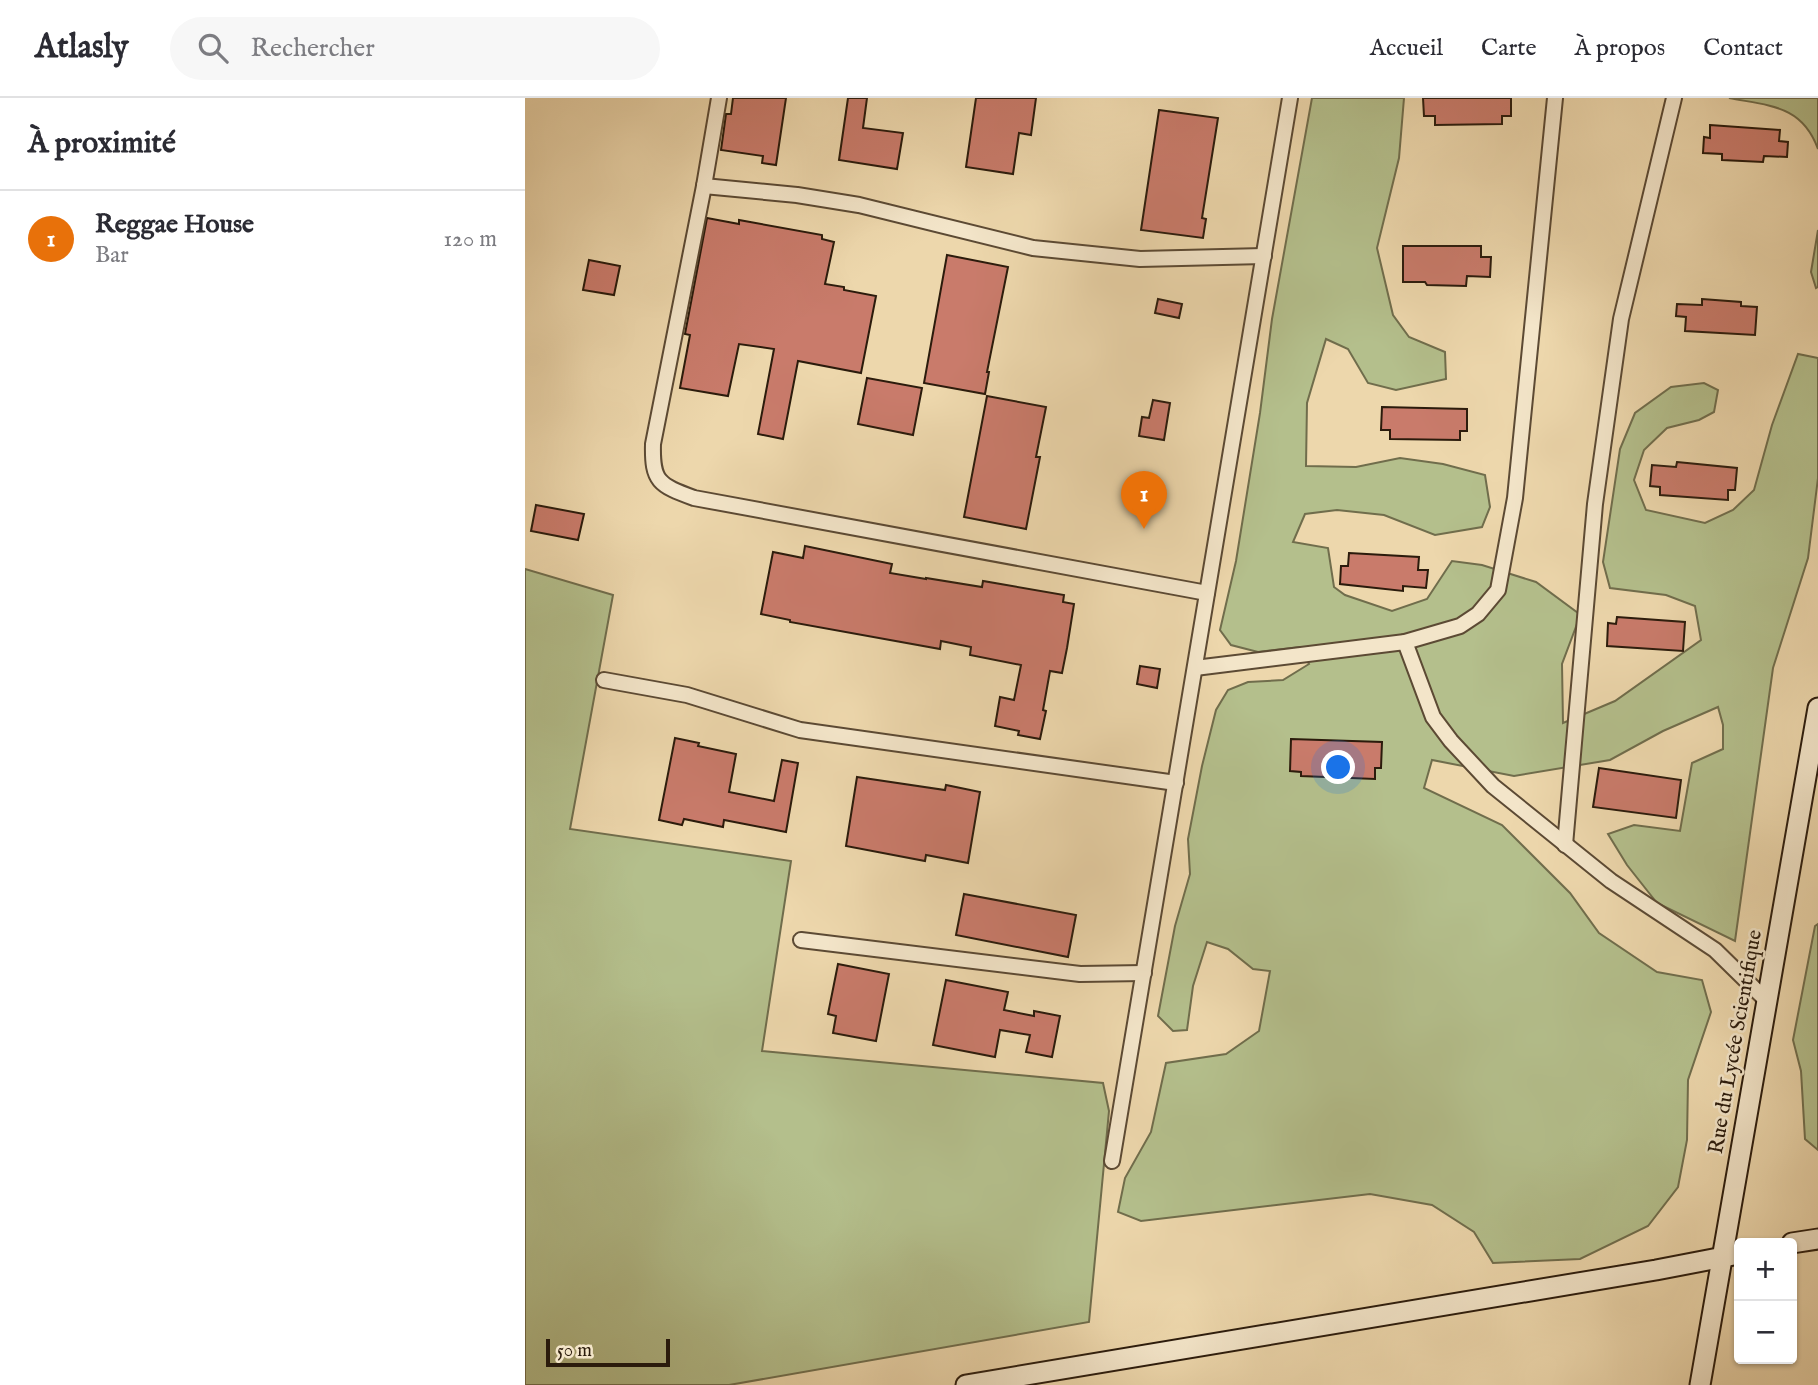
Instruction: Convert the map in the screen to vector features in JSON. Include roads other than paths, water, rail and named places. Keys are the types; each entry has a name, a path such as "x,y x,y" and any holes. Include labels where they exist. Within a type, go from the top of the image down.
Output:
{"street":[{"path":"719,98 653,444 653,465 657,480 694,498 1207,593"},
{"path":"1112,1161 1290,98"},
{"path":"1195,668 1405,642 1460,626 1478,614 1498,590 1515,498 1556,98"},
{"path":"1565,845 1595,504 1619,332 1674,98"},
{"path":"704,186 797,195 859,205 1033,248 1140,259 1264,256"},
{"path":"1405,642 1433,717 1451,741 1493,786 1611,881 1715,950 1766,1000"},
{"path":"604,680 687,695 800,730 1176,783"},
{"name":"Rue du Lycée Scientifique","path":"1700,1385 1731,1255 1766,1000 1818,708"},
{"path":"801,940 1080,974 1144,973"},
{"path":"1797,1242 1818,1239"},
{"path":"966,1385 1656,1270 1731,1255"}],"place":[{"name":"Reggae House","path":"1144,529"}]}
